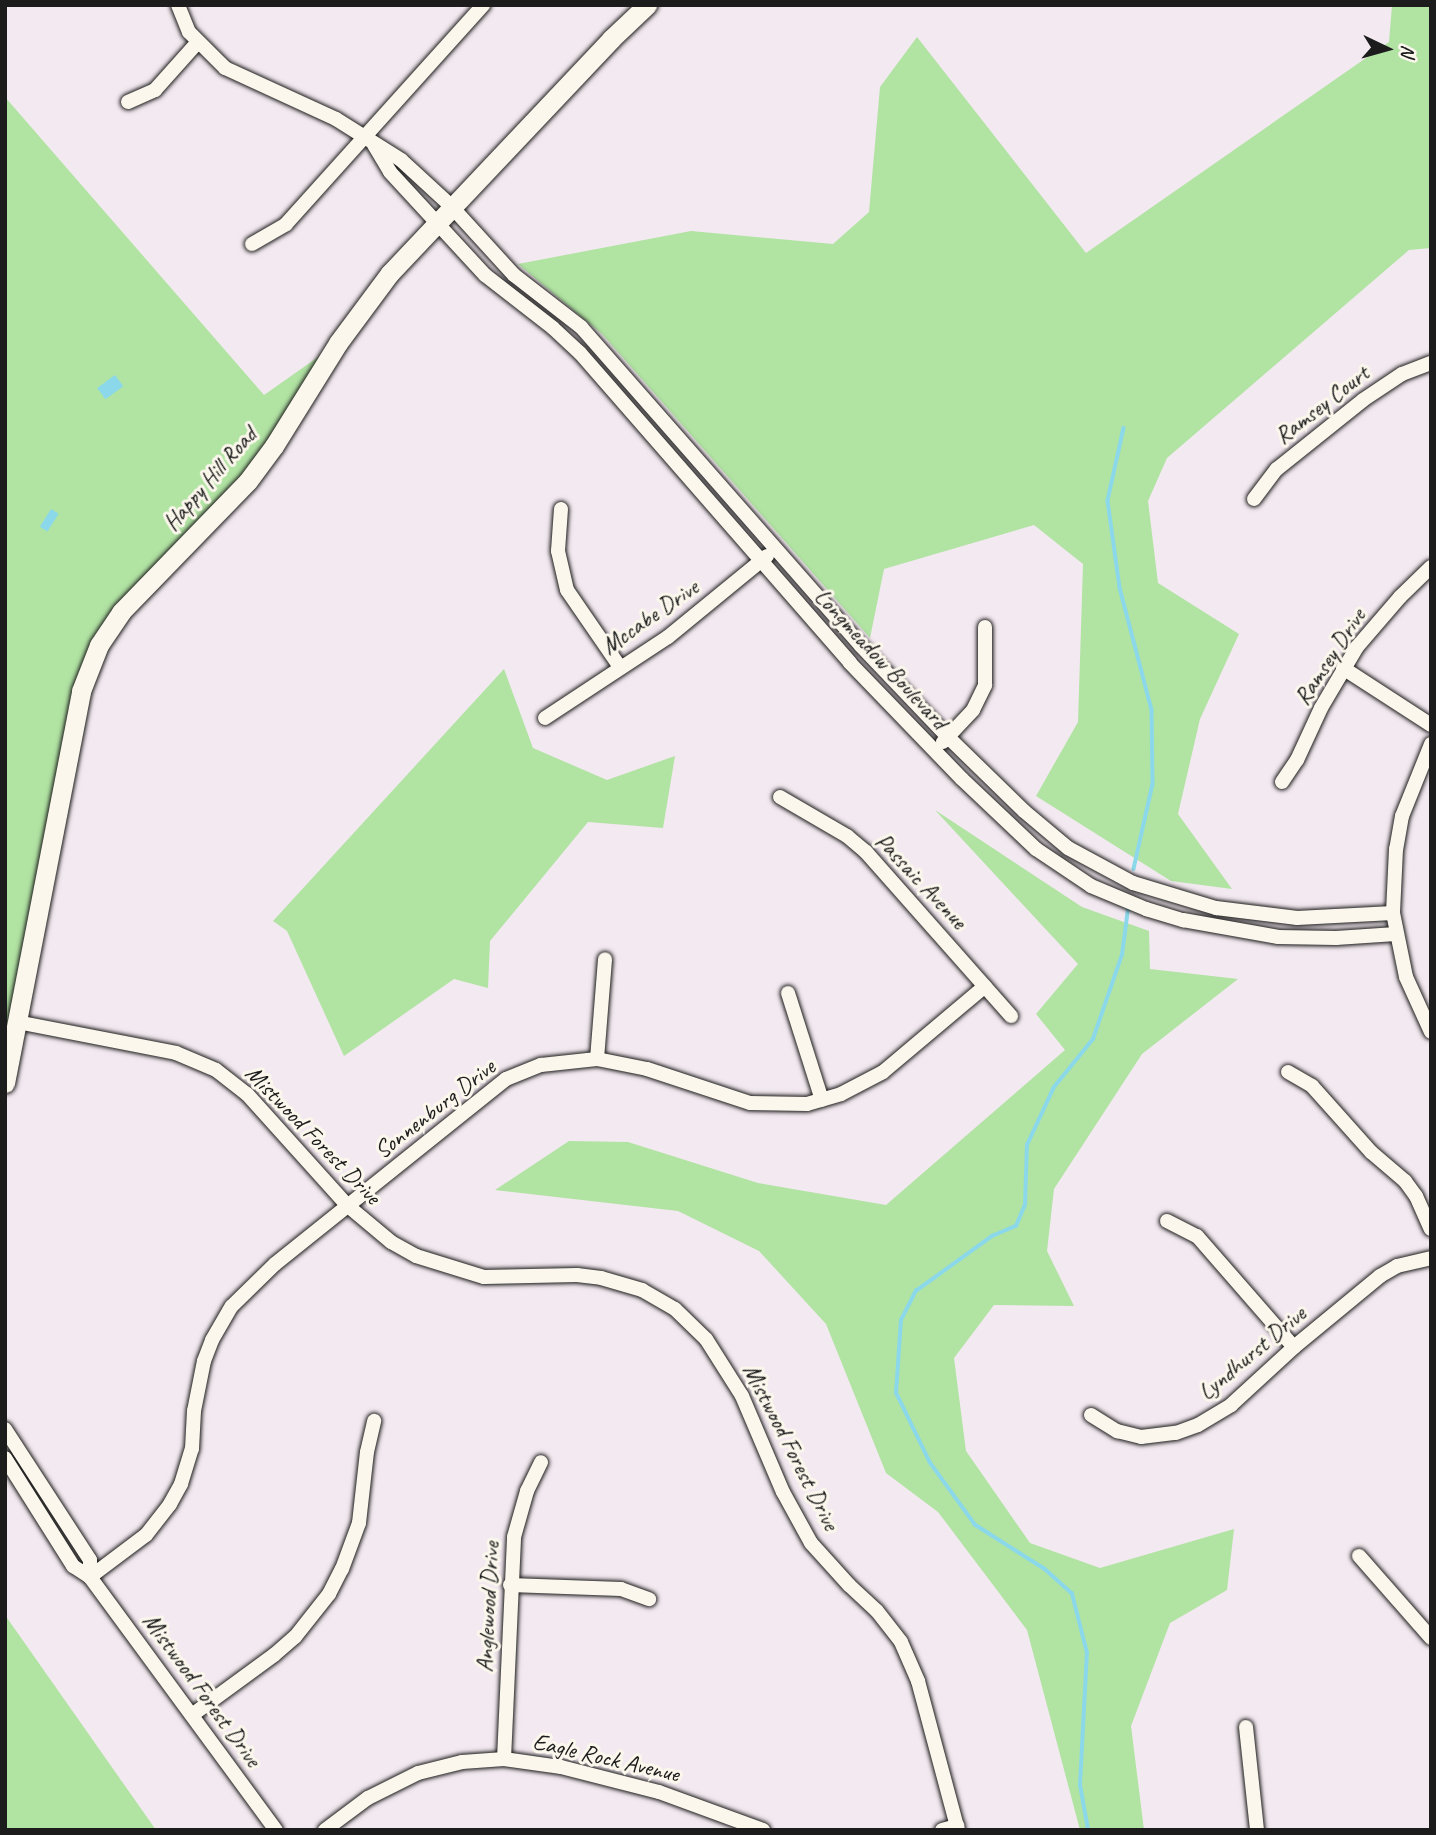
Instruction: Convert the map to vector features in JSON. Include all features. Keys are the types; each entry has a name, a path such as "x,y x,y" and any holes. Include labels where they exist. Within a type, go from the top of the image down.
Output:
{"street":[{"path":"128,102 155,90 197,43 178,5"},
{"path":"252,244 286,224 369,140 483,5"},
{"name":"Happy Hill Road","path":"5,1083 11,1021 81,691 99,645 121,612 248,481 274,446 338,342 390,273 611,39 647,5"},
{"name":"Longmeadow Boulevard","path":"197,43 232,73 336,119 401,160 451,206 514,275 558,307 595,342 861,646 948,737 1058,841 1095,865 1133,883 1188,901 1245,913 1297,918 1393,913"},
{"name":"Longmeadow Boulevard","path":"369,140 390,172 438,220 485,275 553,328 580,353 850,663 935,751 1036,849 1091,886 1128,903 1183,920 1259,935 1336,938 1396,934"},
{"name":"Ramsey Court","path":"1254,499 1277,469 1363,400 1402,374 1431,363"},
{"path":"561,509 558,551 567,590 575,606 620,667"},
{"name":"Mccabe Drive","path":"545,718 668,637 776,548"},
{"name":"Ramsey Drive","path":"1282,782 1297,760 1343,668 1377,622 1431,567"},
{"path":"935,751 974,710 985,685 985,627"},
{"path":"1343,668 1431,725"},
{"path":"1431,744 1402,816 1396,849 1393,913 1406,977 1431,1032"},
{"name":"Passaic Avenue","path":"780,797 847,836 866,852 1012,1016"},
{"path":"597,1059 605,959"},
{"name":"Sonnenburg Drive","path":"90,1577 146,1535 159,1520 181,1484 191,1450 194,1411 204,1361 227,1313 271,1267 506,1079 541,1065 597,1059 647,1069 710,1092 762,1105 822,1100 841,1094 883,1072 985,986"},
{"path":"788,993 822,1100"},
{"name":"Mistwood Forest Drive","path":"11,1021 176,1053 216,1070 247,1094 348,1206 391,1242 442,1266 484,1278 577,1275 601,1278 657,1297 692,1323 724,1365 743,1396 783,1492 811,1543 849,1586 877,1611 901,1642 918,1681 957,1828"},
{"path":"1288,1072 1312,1086 1371,1152 1405,1181 1416,1196 1431,1229"},
{"path":"1167,1221 1179,1224 1197,1236 1294,1347"},
{"name":"Lyndhurst Drive","path":"1091,1415 1128,1435 1157,1437 1198,1425 1231,1405 1294,1347 1380,1276 1397,1266 1431,1258"},
{"path":"192,1715 274,1656 295,1637 329,1594 342,1569 359,1523 367,1452 374,1421"},
{"name":"Mistwood Forest Drive","path":"5,1429 90,1560 90,1577"},
{"name":"Mistwood Forest Drive","path":"5,1458 73,1566 90,1577 276,1830"},
{"name":"Anglewood Drive","path":"503,1759 514,1537 519,1514 541,1462"},
{"path":"1359,1556 1431,1637"},
{"path":"510,1585 621,1588 649,1599"},
{"path":"1246,1727 1257,1830"},
{"name":"Eagle Rock Avenue","path":"325,1830 368,1798 418,1773 463,1762 503,1759 561,1767 659,1792 763,1830"},
{"path":"942,1830 957,1828"}],"green space":[{"path":"1392,5 1431,5 1431,248 1409,250 1167,458 1148,501 1158,583 1239,634 1200,719 1178,814 1232,889 1171,881 1036,796 1078,722 1083,564 1034,525 884,569 870,638 602,334 518,264 691,231 833,244 869,212 880,87 917,37 1086,253 1389,42"},
{"path":"5,97 264,395 338,343 293,415 99,645 5,1083"},
{"path":"504,669 533,748 607,780 675,756 663,828 588,822 490,941 488,988 454,979 344,1056 287,931 273,921"},
{"path":"935,810 1082,907 1149,931 1150,969 1238,979 1142,1054 1054,1189 1047,1251 1074,1306 994,1305 954,1358 966,1451 1030,1543 1100,1568 1234,1529 1227,1590 1170,1623 1131,1726 1144,1830 1080,1830 1027,1630 938,1512 886,1473 826,1324 759,1251 678,1211 495,1190 569,1141 628,1142 758,1183 886,1205 1065,1050 1036,1014 1078,964"},
{"path":"5,1615 156,1830 5,1830"}],"water":[{"path":"115,375 123,386 105,399 97,388"},
{"path":"51,509 59,514 48,532 40,527"}],"waterway":[{"path":"1124,428 1108,501 1120,588 1152,710 1153,784 1134,869"},
{"path":"1088,1830 1080,1785 1087,1653 1072,1594 1044,1569 975,1525 930,1463 896,1393 901,1320 916,1291 992,1236 1016,1226 1025,1205 1027,1145 1054,1087 1093,1039 1122,955 1128,909"}]}
